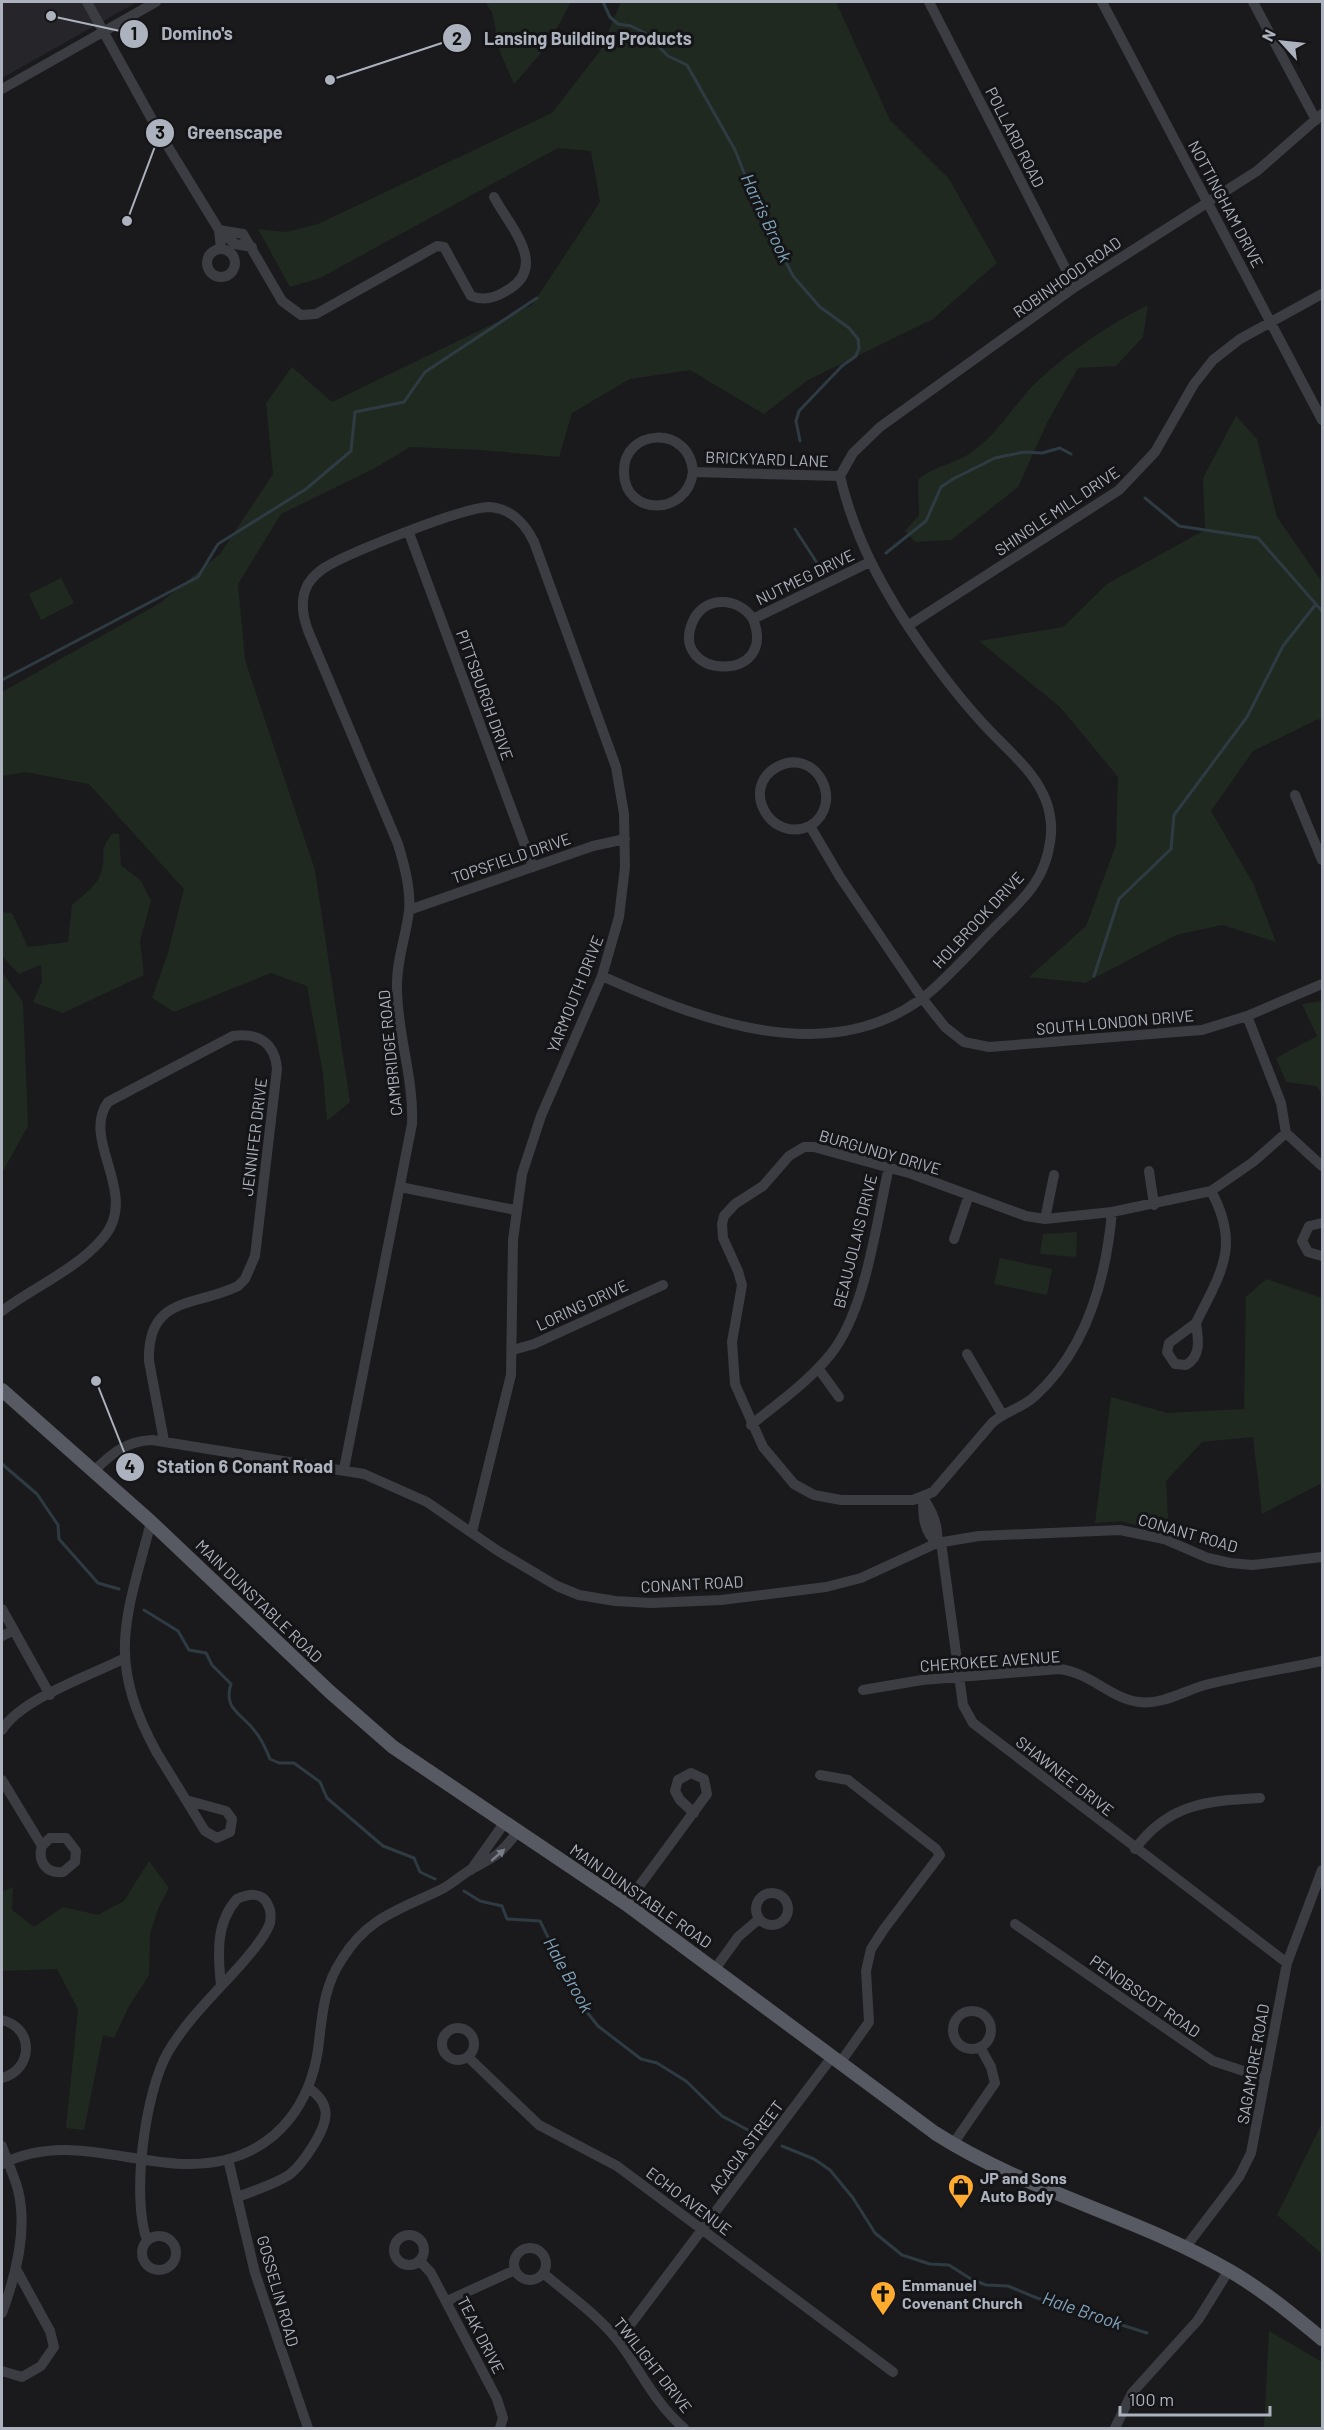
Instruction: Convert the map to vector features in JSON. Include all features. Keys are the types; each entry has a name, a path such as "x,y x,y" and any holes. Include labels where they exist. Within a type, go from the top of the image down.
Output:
{"main road":[{"name":"MAIN DUNSTABLE ROAD","path":"2,1390 151,1522 364,1724 422,1768 626,1904 953,2144 989,2163 1185,2248 1229,2270 1323,2339"}],"street":[{"path":"87,2 159,132 219,230 221,249"},
{"path":"2,89 156,2"},
{"name":"POLLARD ROAD","path":"928,2 1075,287"},
{"name":"NOTTINGHAM DRIVE","path":"1102,2 1323,420"},
{"path":"1253,2 1319,117"},
{"name":"ROBINHOOD ROAD","path":"840,476 854,453 880,427 1075,287 1257,171 1319,117"},
{"path":"219,230 243,234 282,301 301,315 316,314 437,246 444,247 471,296 484,299 509,290 518,283 528,267 525,254 494,197"},
{"name":"SHINGLE MILL DRIVE","path":"909,625 1119,490 1155,452 1194,384 1213,360 1240,339 1323,294"},
{"name":"BRICKYARD LANE","path":"658,437 674,441 683,447 689,456 693,472 690,484 680,498 658,506 637,499 629,490 624,473 627,457 633,448 642,441 658,437"},
{"name":"BRICKYARD LANE","path":"693,472 840,476"},
{"name":"HOLBROOK DRIVE","path":"602,976 682,1008 729,1023 775,1033 822,1033 865,1027 894,1016 922,998 969,954 1035,884 1046,863 1051,840 1050,817 1044,795 1034,780 957,693 909,625 870,562 840,476"},
{"name":"YARMOUTH DRIVE","path":"409,533 465,511 490,507 511,514 528,529 611,751 621,794 625,839 625,867 619,917 602,976 541,1116 522,1174 515,1210 511,1277 513,1350 506,1397 472,1533"},
{"name":"PITTSBURGH DRIVE","path":"409,533 533,867"},
{"name":"CAMBRIDGE ROAD","path":"344,1468 400,1187 413,1108 397,986 398,958 409,910 406,878 398,844 318,655 304,620 303,608 307,586 323,568 409,533"},
{"name":"NUTMEG DRIVE","path":"753,619 870,562"},
{"name":"NUTMEG DRIVE","path":"716,602 732,603 746,610 753,619 756,630 754,646 741,663 725,668 714,667 696,654 690,639 691,628 698,614 706,606 716,602"},
{"path":"787,763 803,764 817,772 824,780 828,795 826,806 819,820 810,826 787,830 772,822 764,813 760,802 762,785 777,767 787,763"},
{"path":"1294,795 1323,860"},
{"name":"SOUTH LONDON DRIVE","path":"810,826 840,877 922,998 956,1037 972,1045 989,1047 1191,1031 1214,1027 1247,1016 1323,984"},
{"name":"TOPSFIELD DRIVE","path":"409,910 593,846 625,839"},
{"path":"1247,1016 1281,1103 1286,1133 1323,1166"},
{"name":"JENNIFER DRIVE","path":"2,1311 94,1248 110,1228 115,1218 117,1198 100,1129 100,1117 108,1102 232,1036 250,1035 266,1043 273,1049 277,1069 255,1256 245,1279 238,1286 175,1306 155,1326 149,1349 149,1361 164,1441"},
{"name":"BURGUNDY DRIVE","path":"923,1498 857,1501 814,1495 794,1484 763,1447 738,1395 733,1374 732,1342 741,1285 721,1231 724,1216 735,1204 763,1186 789,1156 804,1147 814,1147 889,1167 1026,1216 1045,1219 1112,1212 1154,1205 1211,1191 1262,1156 1286,1133"},
{"name":"BEAUJOLAIS DRIVE","path":"751,1425 818,1368 840,1342 853,1315 889,1167"},
{"path":"1149,1171 1154,1205"},
{"path":"1045,1219 1054,1175"},
{"path":"400,1187 515,1210"},
{"path":"1196,1323 1222,1270 1228,1252 1223,1217 1211,1191"},
{"path":"954,1239 969,1195"},
{"path":"939,1543 932,1510 923,1498 939,1485 1002,1414 1027,1402 1042,1389 1066,1358 1087,1321 1105,1271 1112,1212"},
{"path":"1323,1223 1309,1226 1302,1241 1308,1252 1323,1256"},
{"name":"LORING DRIVE","path":"513,1350 534,1344 663,1285"},
{"path":"967,1354 1002,1414"},
{"path":"818,1368 839,1397"},
{"name":"CONANT ROAD","path":"94,1471 110,1455 128,1443 140,1440 164,1441 344,1468 396,1486 427,1502 472,1533 567,1591 615,1601 651,1603 721,1600 826,1587 871,1574 939,1543 979,1536 1120,1530 1164,1539 1208,1558 1230,1563 1253,1565 1323,1557"},
{"path":"151,1522 128,1610 123,1659 130,1690 146,1732 186,1800"},
{"name":"SHAWNEE DRIVE","path":"939,1543 963,1705 977,1728 1287,1964"},
{"path":"2,1609 50,1695"},
{"path":"2,1636 14,1629"},
{"path":"2,1730 16,1713 123,1659"},
{"name":"CHEROKEE AVENUE","path":"863,1690 958,1677 1050,1669 1068,1670 1126,1699 1144,1703 1208,1684 1323,1661"},
{"name":"ACACIA STREET","path":"618,2341 702,2230 836,2060 869,2022 866,1971 872,1949 884,1929 940,1855 936,1849 848,1780 820,1776"},
{"path":"2,1780 42,1846"},
{"path":"1135,1849 1152,1829 1180,1811 1214,1801 1260,1798"},
{"path":"626,1904 694,1813"},
{"path":"471,1870 505,1822"},
{"path":"4,2163 26,2154 51,2149 191,2163 228,2159 245,2153 273,2137 296,2112 308,2087 328,1985 349,1948 390,1912 440,1890 493,1859 518,1831"},
{"name":"SAGAMORE ROAD","path":"1185,2248 1246,2165 1255,2138 1287,1964 1323,1870"},
{"path":"147,2240 141,2215 142,2158 146,2120 161,2066 183,2029 221,1986 253,1949 270,1923 269,1906 260,1896 252,1894 237,1899 226,1915 218,1948 221,1986"},
{"path":"715,1969 738,1937 759,1919"},
{"name":"PENOBSCOT ROAD","path":"1015,1924 1204,2055 1226,2067 1265,2078"},
{"path":"2,2020 19,2029 26,2047 21,2066 2,2081"},
{"path":"953,2144 995,2083 991,2067 981,2047"},
{"name":"ECHO AVENUE","path":"468,2057 539,2125 616,2166 893,2372"},
{"path":"238,2197 286,2176 298,2168 307,2155 326,2117 325,2107 320,2098 308,2087"},
{"path":"2,2146 4,2163 20,2204 16,2269 2,2313"},
{"name":"GOSSELIN ROAD","path":"228,2159 255,2272 308,2428"},
{"name":"TWILIGHT DRIVE","path":"447,2301 515,2270 517,2255 531,2249 544,2258 543,2273 593,2315 618,2341 659,2401 684,2428"},
{"name":"TEAK DRIVE","path":"420,2261 428,2268 447,2301 500,2404 503,2418 500,2428"},
{"path":"2,2371 22,2377 40,2366 54,2347 50,2331 16,2269"},
{"path":"515,2270 519,2276 528,2280 537,2278 543,2273"},
{"path":"1115,2428 1132,2393 1198,2320 1229,2270"}],"shaded area":[{"path":"2,2 137,2 2,78"}],"green space":[{"path":"485,2 571,2 548,45 514,84 500,52 492,12"},
{"path":"621,2 836,2 890,120 949,179 997,263 933,319 808,380 764,414 690,370 630,379 572,413 559,457 410,447 375,468 281,514 238,584 245,660 315,870 350,1102 327,1121 323,1074 307,986 271,973 174,1012 152,998 168,953 184,889 89,784 25,772 2,776 2,692 160,603 220,554 273,474 266,403 292,367 332,402 532,305 600,202 591,151 558,148 320,278 290,287 258,229 286,232 318,224 552,113 600,51"},
{"path":"1148,305 1143,337 1116,366 1078,368 1048,421 1018,487 951,540 915,542 905,531 919,515 918,480 931,471 973,451 992,435 1033,386 1054,367 1092,338"},
{"path":"1236,416 1257,439 1277,517 1322,582 1322,719 1253,751 1211,811 1253,883 1276,942 1222,925 1176,935 1085,983 1029,977 1086,926 1116,845 1118,777 1060,707 979,641 1063,627 1107,584 1205,530 1203,478"},
{"path":"61,578 74,603 41,620 29,594"},
{"path":"113,833 119,834 121,865 141,881 151,901 140,941 144,975 63,1013 33,1002 42,981 41,965 19,974 2,956 2,912 12,913 28,947 68,942 72,905 89,891 99,878 103,866 105,844"},
{"path":"2,972 23,1002 28,1126 2,1173"},
{"path":"1322,1001 1322,1094 1316,1086 1286,1082 1276,1058 1317,1036 1302,1004"},
{"path":"1077,1232 1076,1257 1040,1254 1043,1234"},
{"path":"1000,1258 1052,1269 1047,1295 994,1284"},
{"path":"1266,1279 1322,1298 1322,1483 1262,1514 1253,1437 1202,1442 1166,1481 1169,1534 1121,1521 1095,1523 1111,1397 1167,1413 1244,1409 1246,1297"},
{"path":"149,1861 169,1888 158,1909 150,1934 149,1975 129,2006 114,2038 103,2035 84,2130 66,2128 78,2009 57,1969 2,1971 2,1892 13,1887 12,1910 34,1927 63,1907 98,1915 124,1901"},
{"path":"1322,2123 1322,2254 1277,2215"},
{"path":"1269,2331 1322,2362 1322,2428 1264,2428"}],"waterway":[{"name":"Harris Brook","path":"603,2 610,17 618,24 631,26 645,33 668,56 687,65 735,150 754,198 793,276 820,307 849,328 858,339 859,348 856,356 842,366 799,411 796,421 800,441"},
{"path":"2,680 198,577 218,544 306,489 351,451 355,412 404,402 425,372 537,298"},
{"name":"Harris Brook","path":"886,553 926,521 941,487 953,479 995,458 1024,452 1042,453 1060,448 1071,454"},
{"name":"Harris Brook","path":"1145,498 1179,526 1258,538 1322,611"},
{"name":"Harris Brook","path":"795,529 821,569"},
{"path":"1094,976 1119,899 1171,849 1174,815 1247,717 1283,646 1316,604"},
{"name":"Hale Brook","path":"2,1464 37,1494 58,1525 59,1539 98,1583 119,1589"},
{"name":"Hale Brook","path":"144,1610 178,1631 189,1650 206,1653 212,1665 231,1684 229,1692 231,1705 257,1733 270,1759 279,1763 294,1763 320,1782 327,1798 383,1846 414,1858 420,1872 435,1879"},
{"name":"Hale Brook","path":"464,1891 480,1901 502,1906 507,1919 540,1921 582,2006 598,2026 641,2059 657,2063 686,2081 722,2116 759,2136"},
{"name":"Hale Brook","path":"782,2146 814,2159 830,2170 853,2198 875,2233 902,2255 930,2264 949,2265 971,2279 986,2285 1008,2286 1037,2298 1147,2333"}],"place":[{"name":"Domino's","path":"51,16"},
{"name":"Lansing Building Products","path":"330,80"},
{"name":"Greenscape","path":"127,221"},
{"name":"Station 6 Conant Road","path":"96,1381"},
{"name":"JP and Sons Auto Body","path":"961,2210"},
{"name":"Emmanuel Covenant Church","path":"883,2317"}]}
